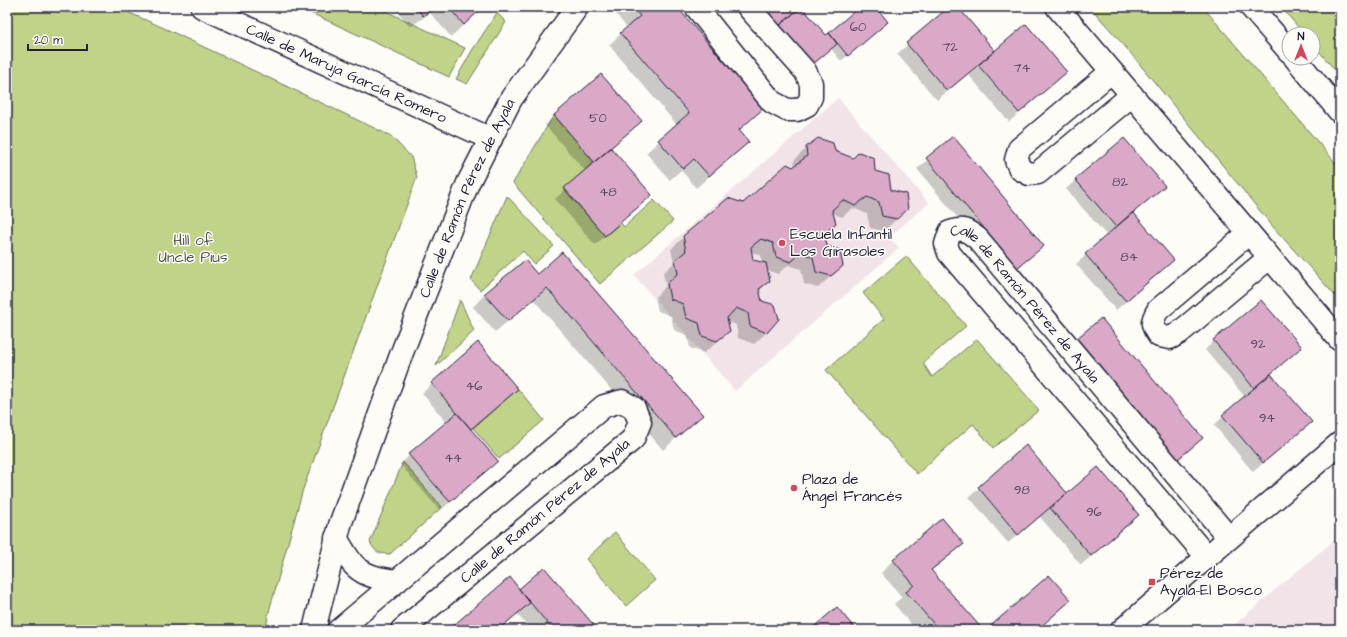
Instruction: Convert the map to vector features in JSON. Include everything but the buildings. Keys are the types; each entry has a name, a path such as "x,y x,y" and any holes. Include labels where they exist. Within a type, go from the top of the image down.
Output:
{"street":[{"name":"Calle de Maruja García Romero","path":"202,7 491,139"},
{"name":"Calle de Ramón Pérez de Ayala","path":"314,630 336,538 401,355 468,183 510,99 577,7"},
{"path":"696,7 772,102 787,110 797,110 807,105 811,97 811,83 805,70 748,7"},
{"path":"1057,7 1340,340"},
{"path":"1251,7 1281,42"},
{"path":"1302,66 1340,112"},
{"path":"1111,72 1019,149 1016,160 1020,170 1029,174 1038,173 1132,95"},
{"name":"Calle de Ramón Pérez de Ayala","path":"1207,557 949,253 946,244 950,232 958,229 967,231 978,239 1229,538"},
{"path":"1249,233 1158,310 1153,319 1153,328 1159,336 1170,338 1179,333 1269,258"},
{"name":"Calle de Ramón Pérez de Ayala","path":"339,630 604,406 622,402 634,408 640,422 633,440 402,630"},
{"path":"1122,630 1340,443"},
{"path":"336,538 354,566 364,573 379,579 397,581"}],"shaded area":[{"name":"Escuela Infantil Los Girasoles","path":"838,98 929,203 889,237 899,248 735,391 634,275"},
{"path":"1340,535 1340,630 1228,630"}],"green space":[{"name":"Hill of Uncle Pius","path":"7,7 116,7 164,28 391,136 411,157 417,177 303,489 268,615 266,630 7,630"},
{"path":"298,7 377,7 465,48 449,77"},
{"path":"1090,7 1203,7 1340,168 1340,301 1274,228 1128,50"},
{"path":"1281,7 1335,7 1340,13 1340,76 1321,53 1321,26 1297,26"},
{"path":"497,13 506,22 467,84 456,79 473,49"},
{"path":"554,115 594,162 564,189 605,236 621,223 624,227 654,200 673,221 600,284 513,183"},
{"path":"507,196 554,246 534,264 523,251 480,290 471,280"},
{"path":"906,256 966,326 923,363 932,377 977,339 1039,410 993,448 973,424 917,474 826,370 884,319 863,293"},
{"path":"460,300 474,331 436,366"},
{"path":"518,389 544,420 499,459 473,428"},
{"path":"403,462 442,507 390,554 383,554 377,552 370,542"},
{"path":"615,532 655,580 626,606 586,559"}],"place":[{"name":"Escuela Infantil Los Girasoles","path":"782,243"},
{"name":"Plaza de Ángel Francés","path":"794,488"},
{"name":"Pérez de Ayala-El Bosco","path":"1152,582"}]}
